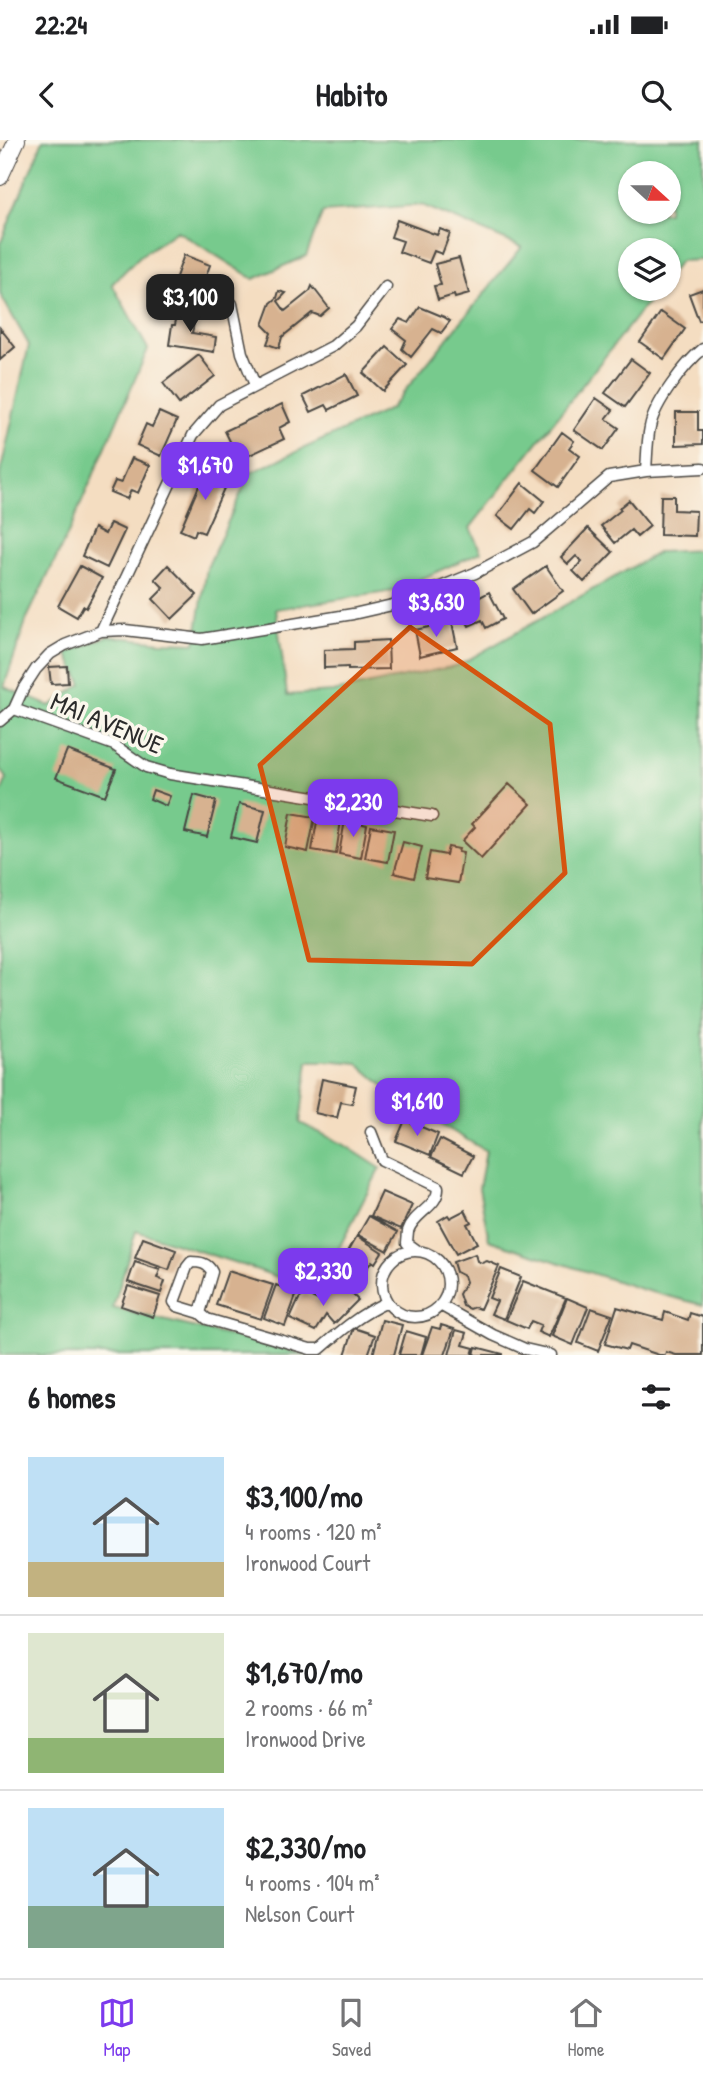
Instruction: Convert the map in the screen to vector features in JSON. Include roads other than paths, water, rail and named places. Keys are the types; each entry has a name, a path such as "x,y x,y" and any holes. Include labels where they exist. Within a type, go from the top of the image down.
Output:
{"main road":[{"path":"0,177 18,140"}],"street":[{"path":"101,631 193,435 219,405 334,346 356,326 386,287"},
{"path":"232,304 242,353 255,385"},
{"path":"646,471 650,424 671,385 703,349"},
{"path":"0,720 14,709 36,669 50,654 101,631 125,630 202,639 341,616 401,603 475,573 533,541 609,477 646,471 703,468"},
{"name":"MAI AVENUE","path":"14,709 114,745 146,768 432,817"},
{"path":"371,1132 382,1160 438,1187 434,1202 422,1211 408,1231 407,1243 418,1251"},
{"path":"418,1251 437,1258 447,1276 448,1286 446,1296 433,1312 413,1317 394,1310 387,1302 382,1282 389,1262 397,1255 418,1251"},
{"path":"200,1313 212,1272 205,1264 191,1262 174,1302 177,1306 200,1313 207,1319 310,1349 320,1349 353,1320 387,1302"},
{"path":"440,1305 493,1335 525,1349 551,1355"}]}
